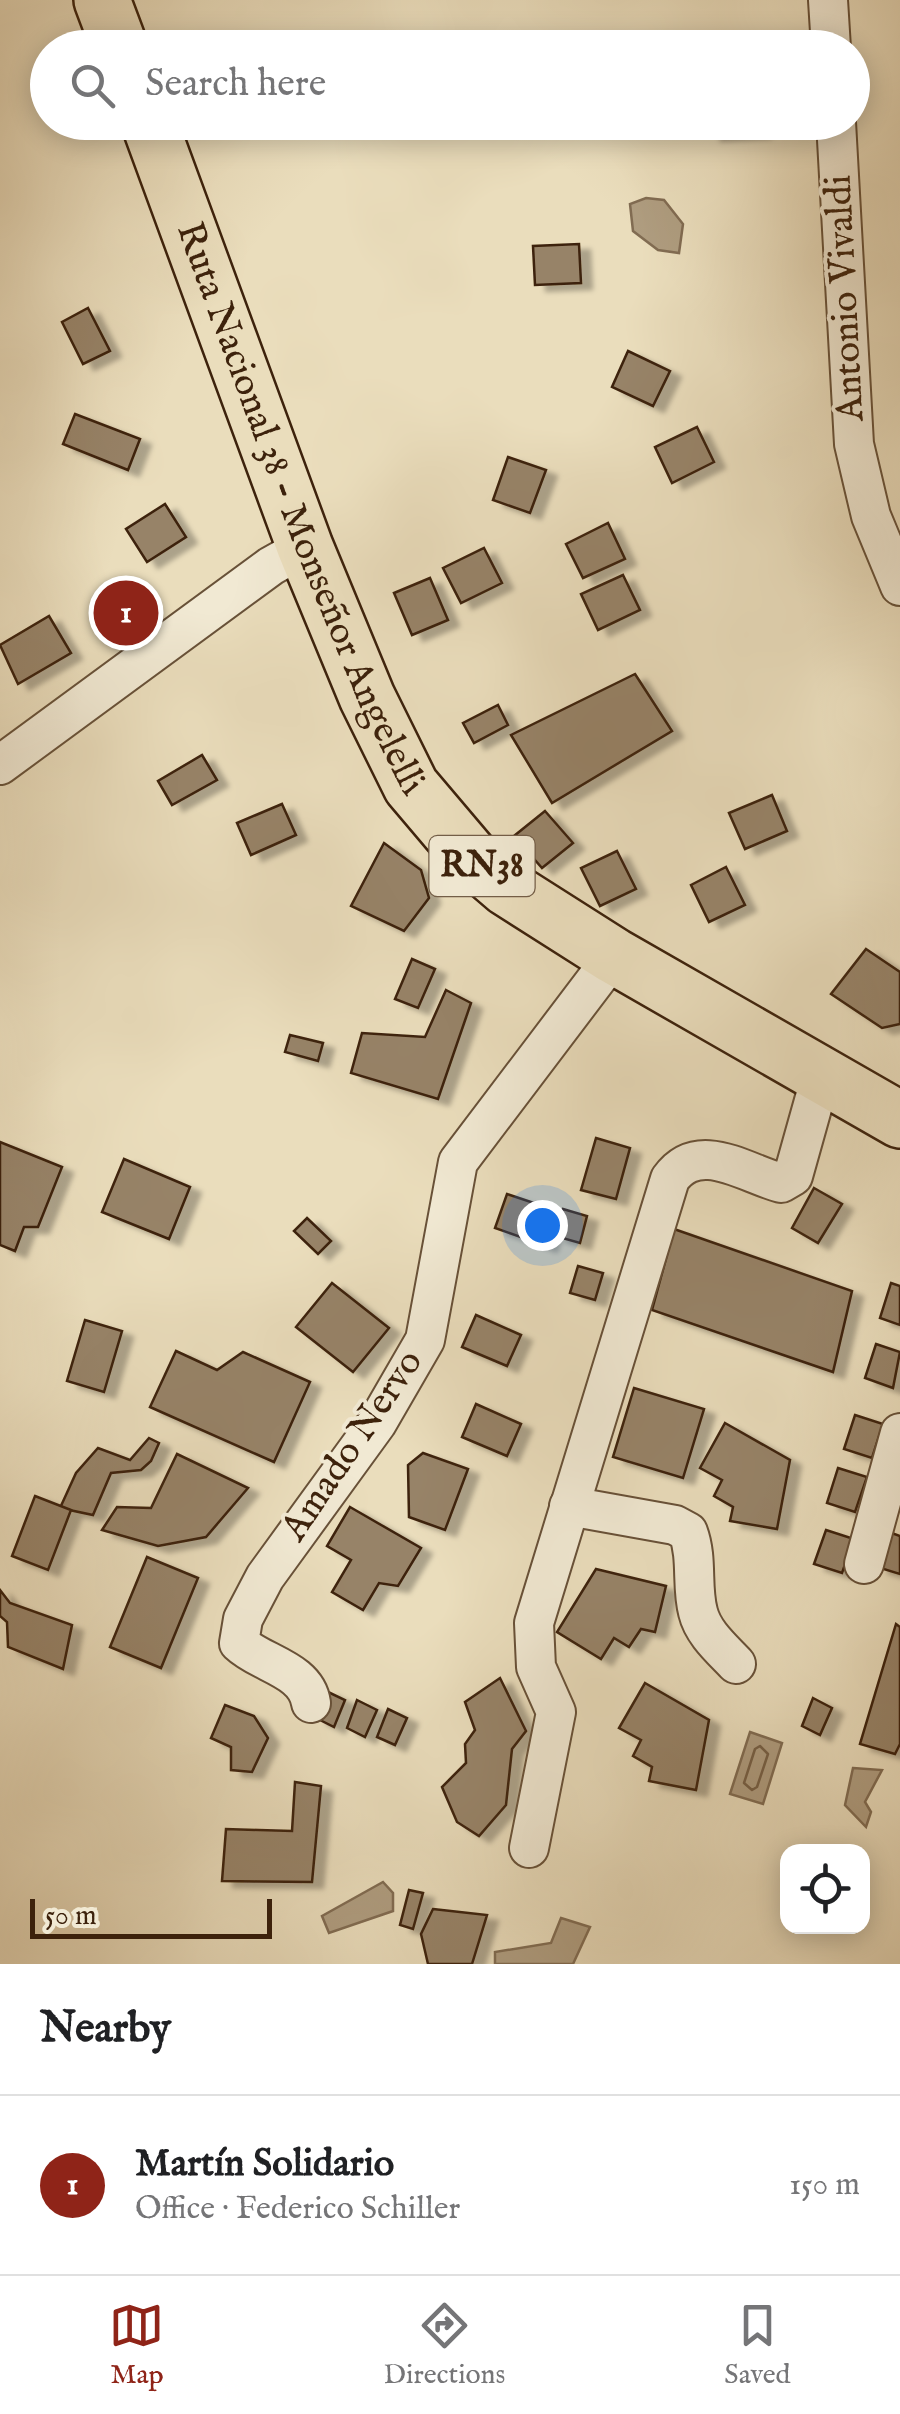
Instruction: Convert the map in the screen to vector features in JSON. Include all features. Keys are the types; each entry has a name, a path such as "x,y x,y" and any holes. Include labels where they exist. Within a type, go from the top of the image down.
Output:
{"main road":[{"path":"102,0 113,30"},
{"name":"Ruta Nacional 38 - Monseñor Angelelli","path":"155,140 305,547 367,697 411,786 462,848 507,888 614,956 900,1120"}],"street":[{"path":"828,0 830,30"},
{"name":"Antonio Vivaldi","path":"837,140 854,444 871,516 900,586"},
{"path":"0,765 271,566 305,547"},
{"name":"Amado Nervo","path":"311,1704 294,1675 252,1655 238,1643 243,1619 265,1577 377,1423 425,1340 458,1162 614,956"},
{"path":"529,1848 556,1712 536,1667 534,1623 670,1179 679,1167 694,1159 712,1159 782,1184 793,1176 808,1069 900,1094"},
{"path":"864,1564 900,1433"},
{"path":"570,1506 674,1525 688,1532 694,1549 698,1612 712,1639 736,1664"}],"water":[{"path":"646,198 664,200 683,224 679,253 658,250 633,231 630,204"},
{"path":"750,1732 782,1743 763,1804 730,1794"},
{"path":"853,1768 882,1770 865,1802 871,1812 866,1827 845,1805"},
{"path":"383,1882 393,1893 393,1911 329,1933 322,1916"},
{"path":"561,1918 590,1927 573,1964 495,1964 495,1952 551,1943"}],"building":[{"path":"579,244 581,283 535,285 533,246"},
{"path":"88,308 110,351 83,364 62,322"},
{"path":"628,351 670,371 653,406 612,387"},
{"path":"75,414 140,439 128,470 63,444"},
{"path":"697,427 714,462 672,483 655,447"},
{"path":"508,457 546,470 530,513 493,500"},
{"path":"165,504 186,537 147,562 126,529"},
{"path":"608,523 625,559 583,578 566,544"},
{"path":"484,548 502,583 461,603 443,568"},
{"path":"623,575 640,610 598,630 581,594"},
{"path":"430,578 448,620 412,635 394,593"},
{"path":"49,616 71,653 18,684 0,645"},
{"path":"635,674 672,731 552,803 511,735"},
{"path":"498,705 508,725 474,743 463,723"},
{"path":"202,755 217,780 172,805 158,781"},
{"path":"772,795 787,831 745,849 729,813"},
{"path":"282,804 296,835 251,855 237,823"},
{"path":"545,811 573,843 542,868 514,836"},
{"path":"384,843 421,870 429,898 404,931 351,906"},
{"path":"617,851 636,889 600,906 581,868"},
{"path":"726,867 745,905 709,922 691,885"},
{"path":"866,949 900,972 900,1024 882,1028 831,994"},
{"path":"412,959 435,969 418,1008 395,999"},
{"path":"446,990 471,1003 438,1099 351,1073 362,1033 425,1037"},
{"path":"290,1035 323,1043 318,1061 285,1052"},
{"path":"596,1138 630,1148 616,1199 581,1190"},
{"path":"0,1142 62,1167 38,1227 24,1227 15,1251 0,1245"},
{"path":"124,1159 190,1187 169,1239 102,1212"},
{"path":"814,1188 842,1204 818,1243 792,1228"},
{"path":"507,1194 558,1211 546,1246 495,1228"},
{"path":"563,1209 587,1216 580,1243 555,1236"},
{"path":"307,1218 331,1241 318,1254 294,1231"},
{"path":"674,1229 852,1291 833,1372 652,1310"},
{"path":"578,1266 603,1273 595,1300 570,1293"},
{"path":"332,1283 389,1328 353,1372 296,1327"},
{"path":"891,1283 900,1286 900,1325 880,1318"},
{"path":"476,1315 521,1335 507,1366 462,1347"},
{"path":"85,1320 122,1331 104,1392 67,1381"},
{"path":"876,1344 900,1352 893,1388 865,1378"},
{"path":"176,1351 217,1370 243,1352 310,1382 274,1462 150,1407"},
{"path":"634,1388 704,1409 683,1478 613,1457"},
{"path":"476,1404 521,1424 507,1456 462,1437"},
{"path":"855,1415 883,1424 872,1458 844,1449"},
{"path":"725,1423 790,1460 777,1529 730,1521 733,1507 714,1496 722,1480 700,1468"},
{"path":"149,1438 159,1443 151,1461 141,1470 111,1473 93,1515 60,1508 76,1473 98,1448 130,1460"},
{"path":"423,1453 468,1469 445,1530 409,1517 408,1465"},
{"path":"177,1454 248,1488 206,1537 158,1546 102,1530 117,1507 151,1508"},
{"path":"838,1468 867,1477 855,1512 827,1503"},
{"path":"35,1496 71,1510 48,1570 12,1556"},
{"path":"350,1507 421,1548 398,1586 379,1583 363,1610 332,1592 351,1560 327,1546"},
{"path":"826,1530 854,1539 842,1573 814,1564"},
{"path":"889,1532 900,1536 900,1574 877,1567"},
{"path":"147,1557 198,1578 161,1668 110,1647"},
{"path":"596,1569 666,1586 655,1632 641,1629 629,1647 614,1638 601,1659 557,1632"},
{"path":"0,1590 10,1603 72,1625 63,1669 8,1647 7,1622 0,1616"},
{"path":"896,1624 900,1627 900,1744 895,1754 860,1744"},
{"path":"500,1678 526,1731 512,1749 506,1805 479,1836 457,1822 442,1787 466,1763 465,1744 475,1730 465,1702"},
{"path":"645,1683 709,1720 696,1790 649,1781 652,1767 633,1756 641,1740 619,1728"},
{"path":"326,1691 345,1700 334,1727 316,1718"},
{"path":"813,1698 832,1708 820,1735 802,1726"},
{"path":"357,1700 377,1710 365,1737 347,1728"},
{"path":"225,1705 254,1716 268,1738 252,1772 231,1770 231,1747 211,1738"},
{"path":"388,1709 407,1718 395,1745 377,1737"},
{"path":"295,1782 321,1786 312,1882 222,1881 226,1829 292,1831"},
{"path":"409,1890 423,1893 413,1929 400,1925"},
{"path":"433,1909 487,1915 472,1964 428,1964 421,1934"}],"place":[{"name":"Martín Solidario","path":"126,613"}]}
